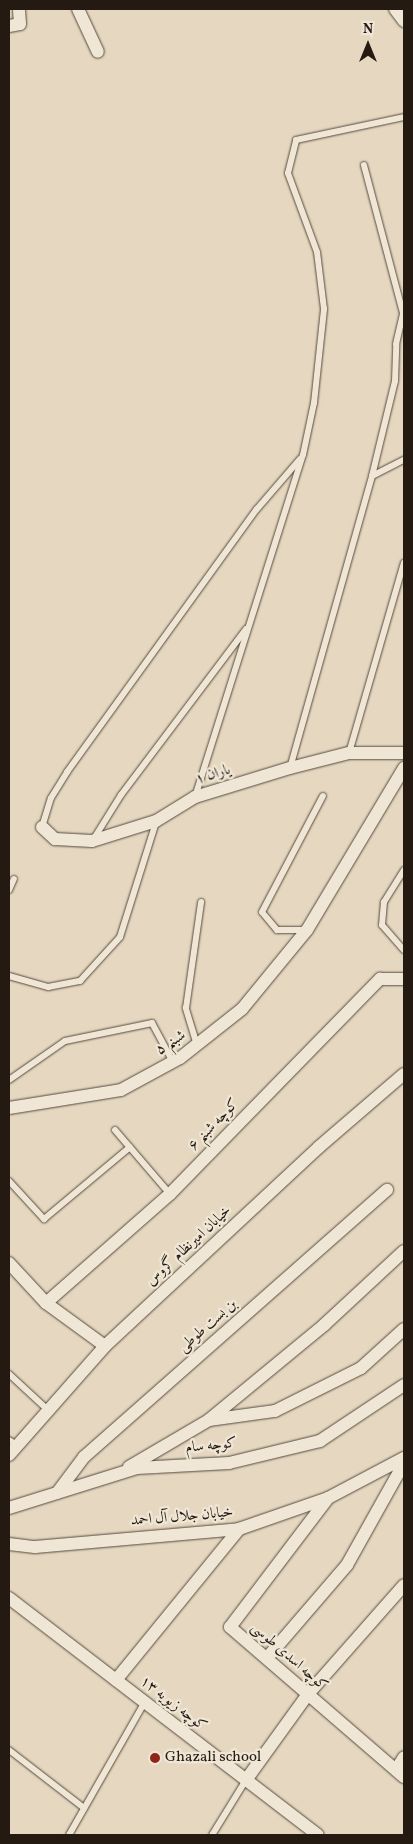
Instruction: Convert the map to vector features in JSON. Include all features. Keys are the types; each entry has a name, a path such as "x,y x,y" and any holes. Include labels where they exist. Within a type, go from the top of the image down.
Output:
{"street":[{"path":"9,26 20,24 19,9"},
{"path":"78,9 98,52"},
{"path":"395,9 404,21"},
{"name":"یاران ۱","path":"42,827 55,839 92,841 156,821 195,797 290,768 349,753 404,753"},
{"name":"شبنم ۵","path":"9,1108 121,1090 173,1062 197,1046 242,1009 307,930 404,768"},
{"name":"کوچه شبنم ۶","path":"46,1303 170,1194 380,979 404,979"},
{"name":"خیابان امیرنظام گروس","path":"9,1455 13,1442 48,1410 105,1346 319,1147 404,1074"},
{"name":"بن بست طوطی","path":"57,1493 84,1457 387,1190"},
{"path":"116,1475 209,1420 324,1325 404,1250"},
{"path":"9,1263 46,1303 105,1346"},
{"path":"209,1420 275,1410 361,1368 404,1329"},
{"name":"کوچه سام","path":"9,1508 137,1468 229,1463 320,1441 404,1385"},
{"name":"خیابان جلال آل احمد","path":"9,1544 35,1547 239,1529 328,1498 404,1458"},
{"path":"267,1658 347,1565 404,1463"},
{"name":"کوچه اسدی طوسی","path":"328,1498 230,1627 400,1774"},
{"path":"116,1680 239,1529"},
{"path":"246,1780 308,1694 404,1585"},
{"name":"کوچه زیویه ۱۳","path":"9,1598 318,1835"},
{"path":"400,1774 404,1757"}],"lane":[{"path":"195,797 303,455 314,403 324,310 317,252 288,173 296,140 404,117"},
{"path":"290,768 372,476 394,381 396,344 403,313 364,164"},
{"path":"42,827 51,798 67,772 257,508 303,455"},
{"path":"372,476 404,460"},
{"path":"349,753 404,563"},
{"path":"92,841 121,795 250,624"},
{"path":"307,930 277,930 262,912 323,796"},
{"path":"9,976 48,987 80,981 120,937 156,821"},
{"path":"404,870 384,902 382,925 404,950"},
{"path":"9,890 14,879"},
{"path":"197,1046 186,1008 201,902"},
{"path":"9,1080 27,1070 65,1041 152,1023 173,1062"},
{"path":"115,1130 170,1194"},
{"path":"9,1181 44,1219 130,1148"},
{"path":"9,1374 48,1410"},
{"path":"68,1835 145,1702"},
{"path":"9,1750 84,1808"},
{"path":"212,1835 246,1780"}],"place":[{"name":"Ghazali school","path":"155,1758"}]}
